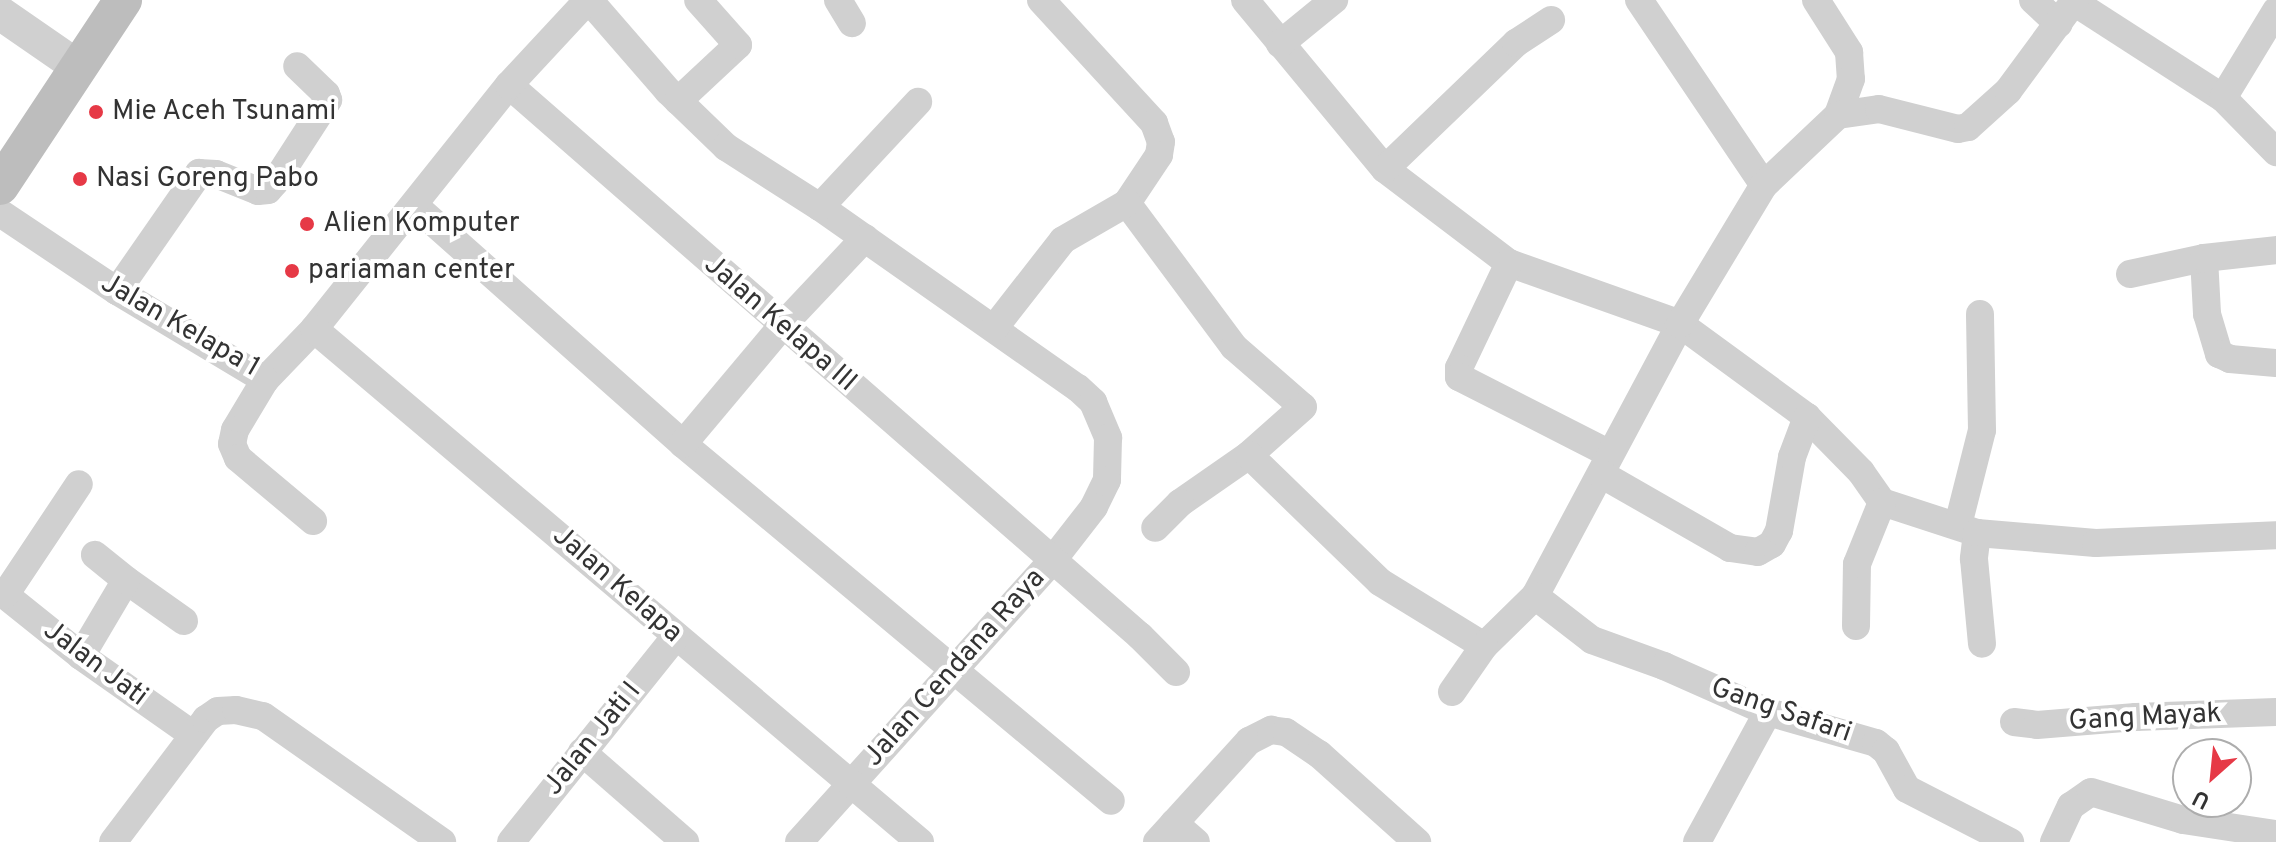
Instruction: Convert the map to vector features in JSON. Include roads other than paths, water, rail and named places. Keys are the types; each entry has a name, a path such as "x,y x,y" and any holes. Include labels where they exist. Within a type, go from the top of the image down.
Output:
{"main road":[{"path":"0,186 123,0"}],"street":[{"path":"588,0 678,101 726,147 820,207 995,327 1063,240 1127,203 1159,155 1161,142 1154,123 1041,0"},
{"name":"Jalan Kelapa 1","path":"0,213 117,291 265,380 314,329 509,85 588,0"},
{"path":"678,101 738,45 698,0"},
{"path":"1245,0 1385,169 1509,263 1680,324 1807,417 1861,472 1882,502 1968,529 2096,543 2276,535"},
{"path":"1280,44 1334,0"},
{"path":"1639,0 1764,185"},
{"path":"1452,692 1484,646 1535,596 1680,324 1764,185 1838,115 1851,79 1849,52 1816,0"},
{"path":"2033,0 2069,9 2223,98 2276,152"},
{"path":"1838,115 1879,109 1958,129 1968,127 2008,91 2069,9"},
{"path":"2223,98 2276,11"},
{"path":"0,13 78,67"},
{"path":"1385,169 1516,43 1551,20"},
{"path":"117,291 199,173 216,174 258,191 268,190 275,182 328,100 326,94 297,66"},
{"name":"Jalan Kelapa III","path":"509,85 1176,672"},
{"path":"820,207 918,102"},
{"path":"1127,203 1234,347 1303,407 1249,455 1210,479 1155,528"},
{"path":"414,205 683,444 1111,801"},
{"path":"683,444 782,326 865,238"},
{"path":"2130,274 2204,258 2276,250"},
{"path":"2204,258 2207,314 2219,354 2230,359 2276,363"},
{"path":"1509,263 1459,368 1459,377 1605,464 1730,548 1758,552 1772,544 1779,531 1792,457 1807,417"},
{"path":"1980,314 1982,430 1968,529 1982,644"},
{"name":"Jalan Cendana Raya","path":"799,842 1052,561 1094,507 1107,480 1108,438 1093,402 995,327"},
{"name":"Jalan Kelapa","path":"314,329 850,786 920,842"},
{"path":"265,380 235,430 232,444 238,458 313,521"},
{"path":"1249,455 1380,582 1484,646"},
{"path":"2,593 79,484"},
{"path":"1856,626 1857,564 1882,502"},
{"path":"95,555 184,621"},
{"path":"81,656 126,580"},
{"name":"Jalan Jati","path":"2,593 81,656 192,734"},
{"name":"Gang Safari","path":"1535,596 1592,640 1664,666 1768,712 1876,743 1886,751 1907,789 2010,842"},
{"name":"Jalan Jati I","path":"511,842 676,636"},
{"path":"113,842 192,734 218,711 236,710 263,716 442,842"},
{"path":"1697,842 1768,712"},
{"name":"Gang Mayak","path":"2014,722 2037,725 2108,718 2276,712"},
{"path":"1196,842 1165,832 1249,741 1271,730 1286,732 1319,754 1417,842"},
{"path":"582,752 685,842"},
{"path":"2054,842 2071,806 2091,792 2183,820 2276,834"}],"place":[{"name":"Mie Aceh Tsunami","path":"96,112"},
{"name":"Nasi Goreng Pabo","path":"80,179"},
{"name":"Alien Komputer","path":"307,224"},
{"name":"pariaman center","path":"292,271"}]}
